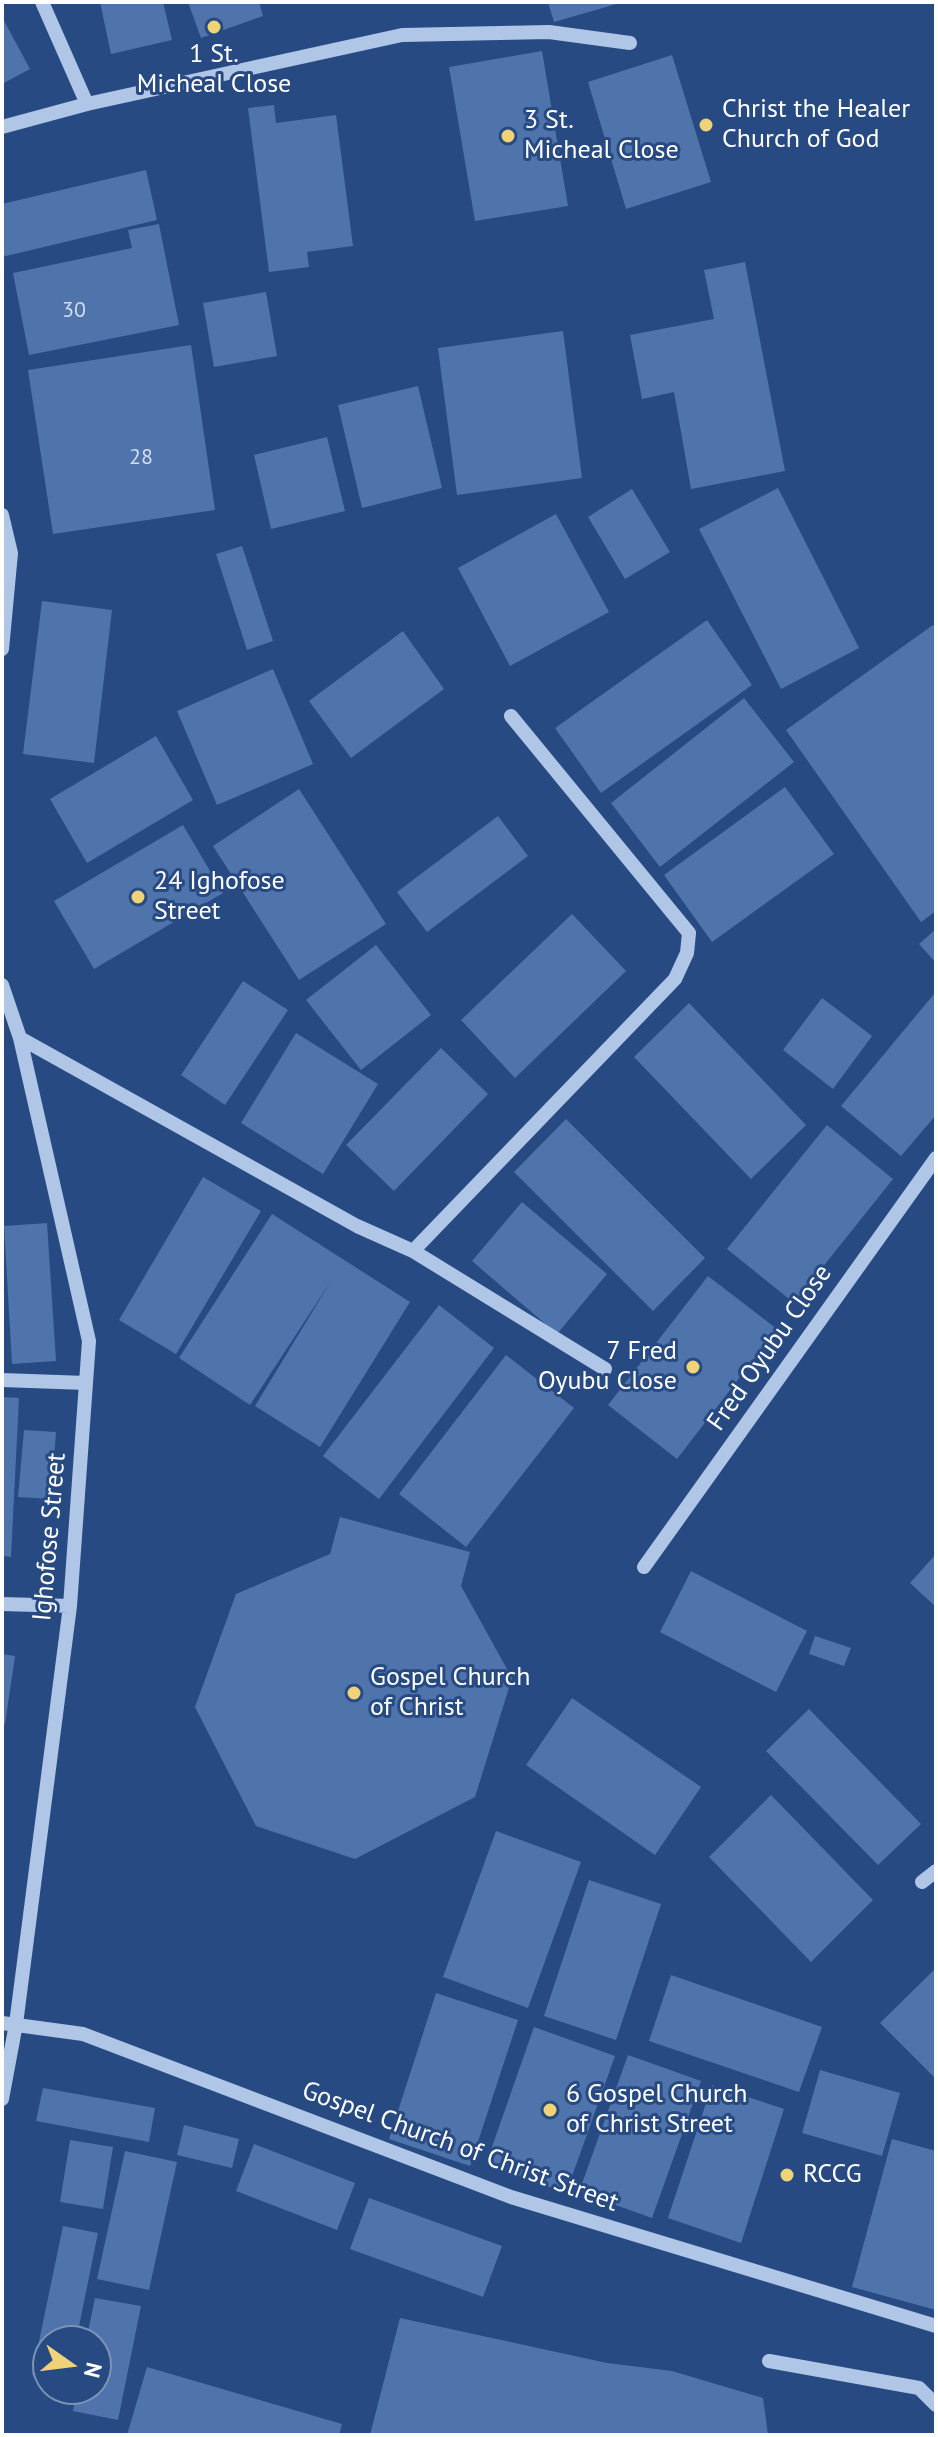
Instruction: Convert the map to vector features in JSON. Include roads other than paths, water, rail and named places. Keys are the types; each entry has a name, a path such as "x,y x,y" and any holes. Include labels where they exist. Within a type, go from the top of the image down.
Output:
{"street":[{"path":"42,2 87,104"},
{"path":"2,127 87,104 402,35 549,32 630,43"},
{"path":"2,515 11,553 2,649"},
{"path":"413,1251 675,979 687,953 689,933 511,716"},
{"name":"Ighofose Street","path":"2,985 20,1038 89,1341 70,1606 9,2024 2,2099"},
{"path":"20,1038 357,1226 413,1251 605,1369"},
{"name":"Fred Oyubu Close","path":"644,1567 936,1158"},
{"path":"2,1380 86,1383"},
{"path":"2,1604 70,1606"},
{"path":"922,1882 936,1871"},
{"name":"Gospel Church of Christ Street","path":"9,2024 83,2034 511,2197 936,2326"},
{"path":"769,2361 919,2388 936,2405"}],"place":[{"name":"1 St. Micheal Close","path":"214,27"},
{"name":"Christ the Healer Church of God","path":"706,125"},
{"name":"3 St. Micheal Close","path":"508,136"},
{"name":"24 Ighofose Street","path":"138,897"},
{"name":"7 Fred Oyubu Close","path":"693,1367"},
{"name":"Gospel Church of Christ","path":"354,1693"},
{"name":"6 Gospel Church of Christ Street","path":"550,2110"},
{"name":"RCCG","path":"787,2175"}]}
